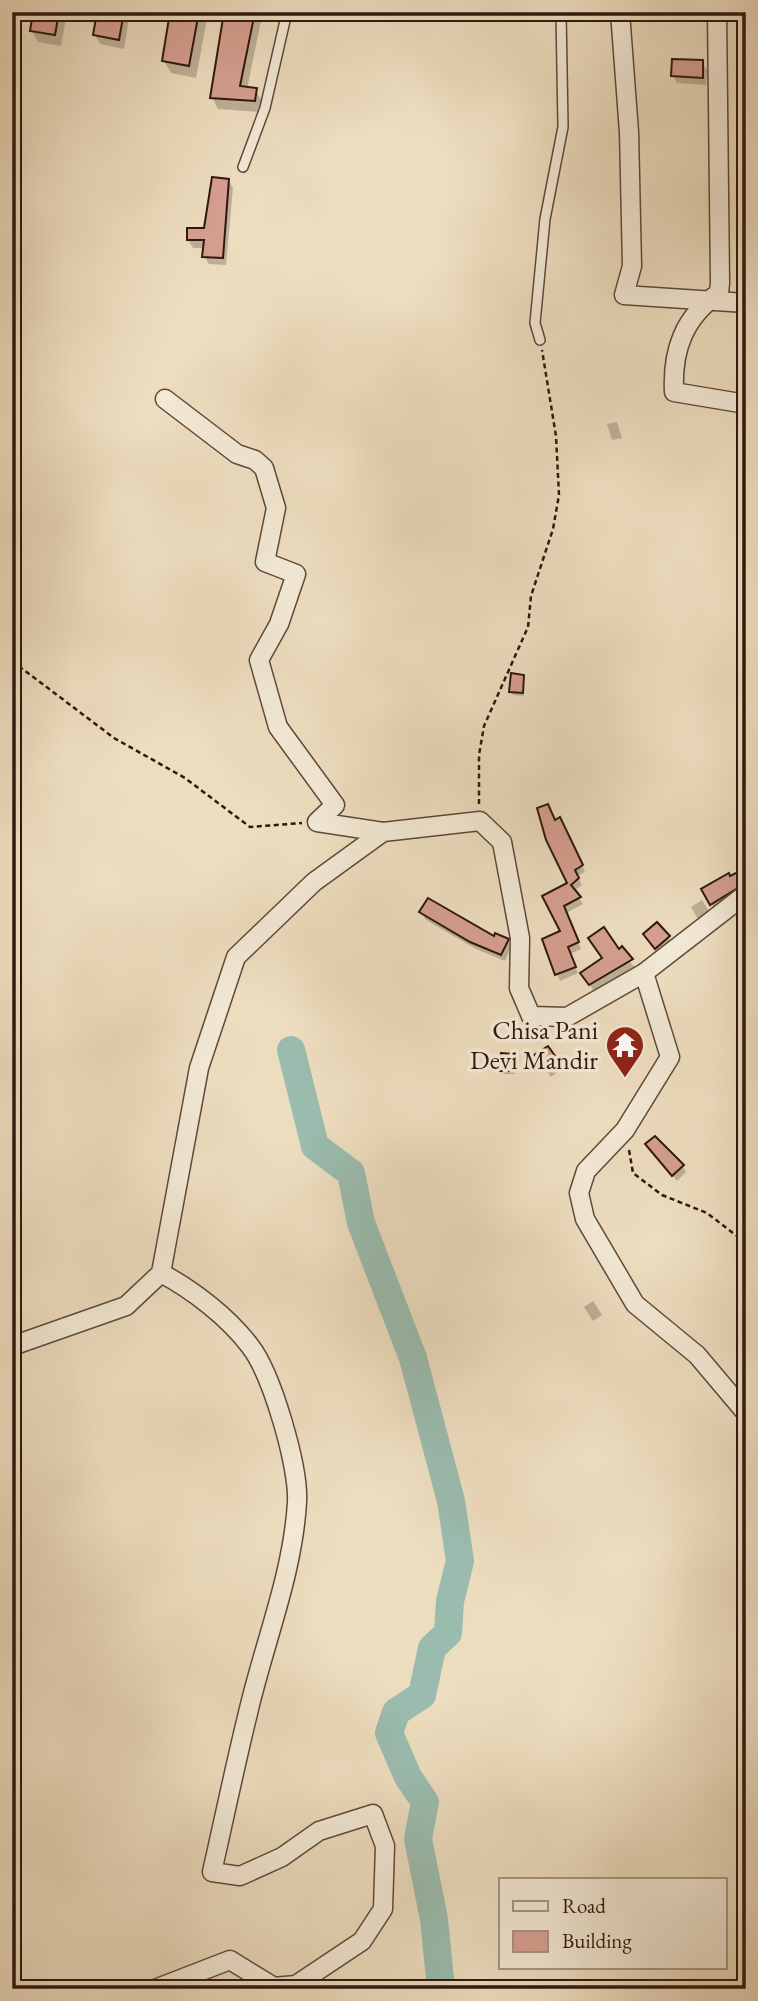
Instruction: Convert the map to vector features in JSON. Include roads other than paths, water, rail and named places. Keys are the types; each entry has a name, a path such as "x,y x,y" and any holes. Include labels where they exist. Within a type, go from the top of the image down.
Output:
{"street":[{"path":"620,12 629,132 632,266 624,295 746,303"},
{"path":"717,12 719,293 695,312 681,334 676,352 674,392 746,404"},
{"path":"165,399 237,454 255,460 264,468 276,508 265,562 296,574 279,624 259,660 278,727 335,805 317,822 383,832 480,821 502,842 520,938 519,988 531,1016 567,1017 644,972 746,894"},
{"path":"12,1346 126,1306 160,1273 199,1068 236,957 314,882 383,832"},
{"path":"644,972 670,1057 625,1130 586,1171 579,1193 585,1219 635,1304 697,1355 746,1413"},
{"path":"155,1989 230,1960 274,1987 296,1985 362,1941 383,1909 385,1846 373,1814 319,1831 282,1857 240,1876 212,1872 248,1713 288,1572 298,1500 291,1451 273,1396 251,1347 187,1287 160,1273"}],"lane":[{"path":"243,167 265,107 287,12"},
{"path":"540,340 535,323 545,219 563,127 561,12"}],"waterway":[{"path":"291,1050 315,1146 351,1173 361,1223 413,1358 451,1501 460,1561 450,1601 448,1633 432,1648 422,1695 396,1712 389,1733 408,1777 425,1802 418,1839 434,1919 441,1989"}],"place":[{"name":"Chisa Pani Devi Mandir","path":"625,1079"}]}
